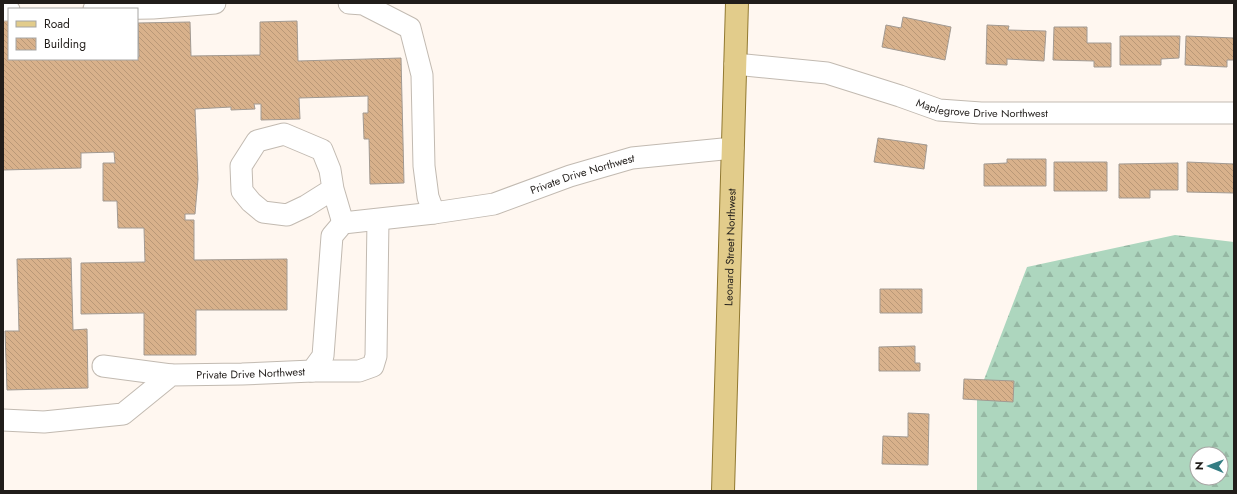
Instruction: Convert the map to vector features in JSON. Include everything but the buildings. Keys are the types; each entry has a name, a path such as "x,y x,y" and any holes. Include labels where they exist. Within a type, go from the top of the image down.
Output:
{"main road":[{"name":"Leonard Street Northwest","path":"723,491 737,3"}],"street":[{"path":"138,8 216,3"},
{"path":"349,3 364,4 410,28 422,75 424,166 428,197 434,214"},
{"name":"Maplegrove Drive Northwest","path":"735,64 827,73 939,110 981,113 1234,113"},
{"path":"333,189 306,206 287,215 264,212 251,202 242,191 241,166 257,141 284,134 322,150 330,170 333,189 343,223"},
{"name":"Private Drive Northwest","path":"103,366 171,375 312,371 324,356 332,236 343,223 434,214 494,204 570,176 632,158 733,148"},
{"path":"312,371 359,371 373,366 376,356 378,220"},
{"path":"3,420 44,422 123,414 171,375"}],"green space":[{"path":"1175,235 1234,242 1234,491 977,491 977,398 1027,267"}]}
